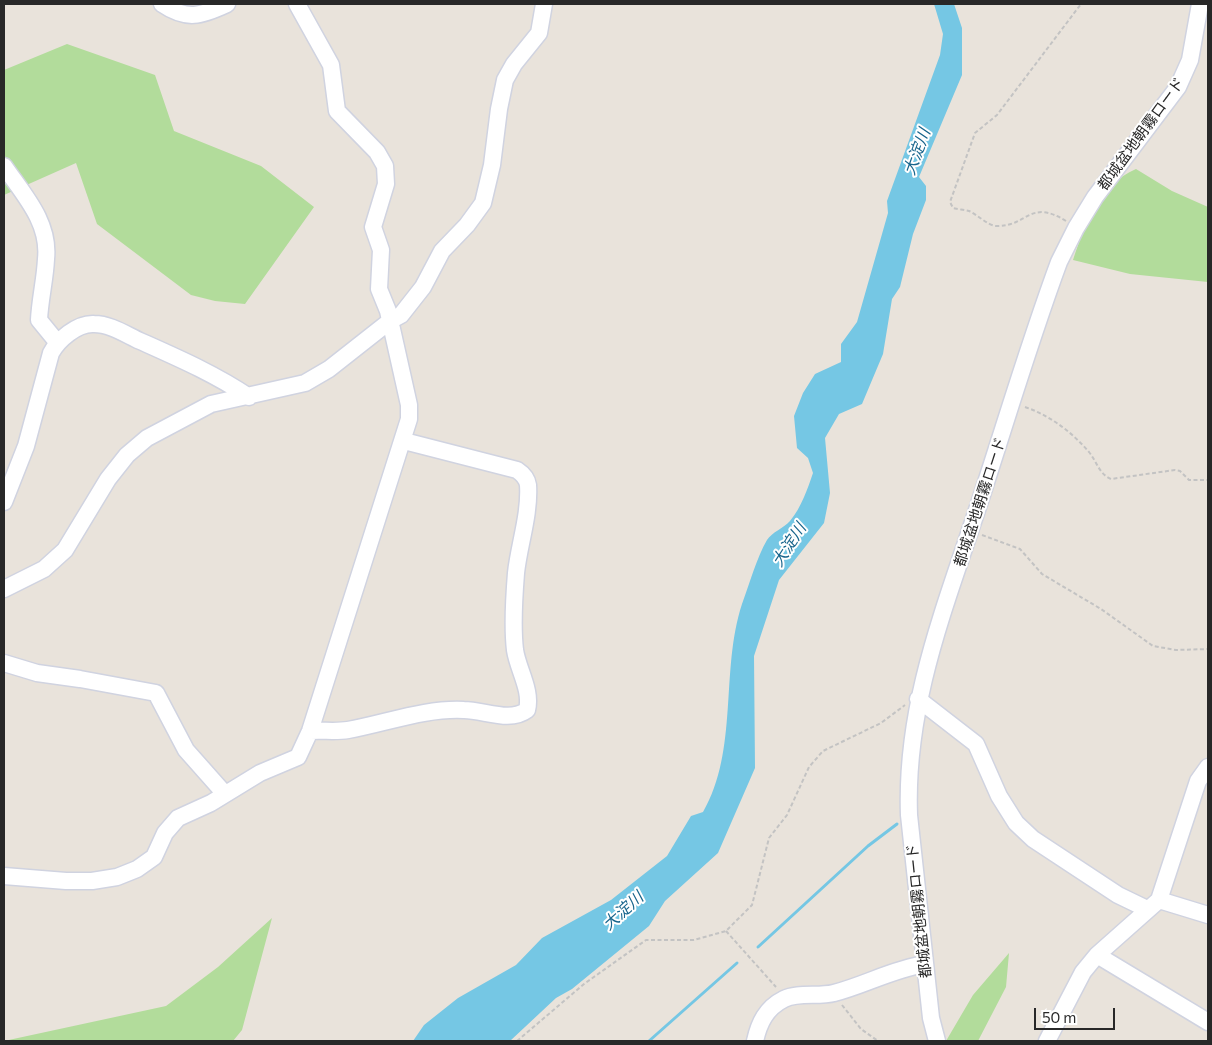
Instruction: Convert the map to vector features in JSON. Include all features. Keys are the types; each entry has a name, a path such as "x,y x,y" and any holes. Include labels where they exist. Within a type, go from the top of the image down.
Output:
{"street":[{"path":"162,4 174,12 194,16 227,4"},
{"path":"4,876 92,882 117,877 137,869 154,857 165,833 178,818 226,794 260,773 298,757 310,731 334,648 404,441 409,419 409,405 390,321 379,289 381,250 373,227 386,184 385,166 377,152 337,111 331,65 298,4"},
{"path":"4,588 44,569 65,550 108,479 127,455 147,438 211,404 305,384 390,321 401,315 423,287 442,251 467,225 483,203 492,165 499,109 505,80 514,64 539,33 544,4"},
{"name":"都城盆地朝霧ロード","path":"937,1041 931,1018 909,815 908,789 912,731 928,659 1047,296 1076,228 1095,197 1178,87 1192,54 1200,4"},
{"path":"4,166 35,211 44,228 47,257 39,320 57,342"},
{"path":"4,502 26,446 51,353 57,342 80,327 93,324 120,330 222,379 249,397"},
{"path":"310,731 345,730 432,711 465,710 512,716 522,714 527,710 529,701 515,652 513,622 516,573 528,484 524,475 518,470 404,441"},
{"path":"4,663 37,673 80,678 156,693 186,750 226,794"},
{"path":"918,699 976,744 999,796 1016,823 1033,839 1118,895 1208,915"},
{"path":"1047,1041 1083,972 1097,955 1153,904 1198,781 1208,767"},
{"path":"1097,955 1208,1022"},
{"path":"755,1041 762,1018 771,1008 786,998 832,994 908,967 925,964"}],"path":[{"path":"1076,228 1052,212 1038,211 1005,225 994,226 968,211 953,208 950,202 976,134 997,115 1081,4"},
{"path":"1012,403 1035,410 1052,420 1090,453 1103,476 1111,479 1175,470 1180,471 1189,480 1208,480"},
{"path":"970,531 1020,549 1042,574 1100,609 1154,646 1176,650 1208,649"},
{"path":"517,1041 584,984 646,940 694,940 726,931 752,905 769,838 788,814 809,767 823,751 881,723 910,700 918,699"},
{"path":"726,931 786,998"},
{"path":"832,994 861,1029 878,1041"}],"green space":[{"path":"67,44 155,75 174,131 261,166 314,207 245,304 215,301 191,295 97,224 76,163 4,195 4,70"},
{"path":"1136,169 1172,191 1208,207 1208,282 1130,274 1073,260 1088,220 1103,195 1123,176"},
{"path":"272,918 242,1030 233,1041 4,1041 166,1006 218,967"},
{"path":"1009,953 1006,987 978,1041 946,1041 973,995"}],"water":[{"name":"大淀川","path":"934,4 954,4 962,28 962,75 919,177 926,186 926,200 913,234 900,287 892,299 883,354 862,404 839,414 825,438 830,493 824,523 779,580 754,656 755,768 718,853 665,901 649,926 572,989 556,998 510,1041 413,1041 424,1025 458,998 516,965 542,938 611,900 667,856 691,816 703,812 714,788 721,763 735,630 742,604 763,547 772,535 794,516 804,498 813,473 808,458 797,448 794,416 803,393 815,374 841,362 841,344 857,322 888,213 887,201 940,55 943,34"}],"waterway":[{"path":"758,947 868,846 897,824"},
{"path":"649,1041 737,963"}]}
